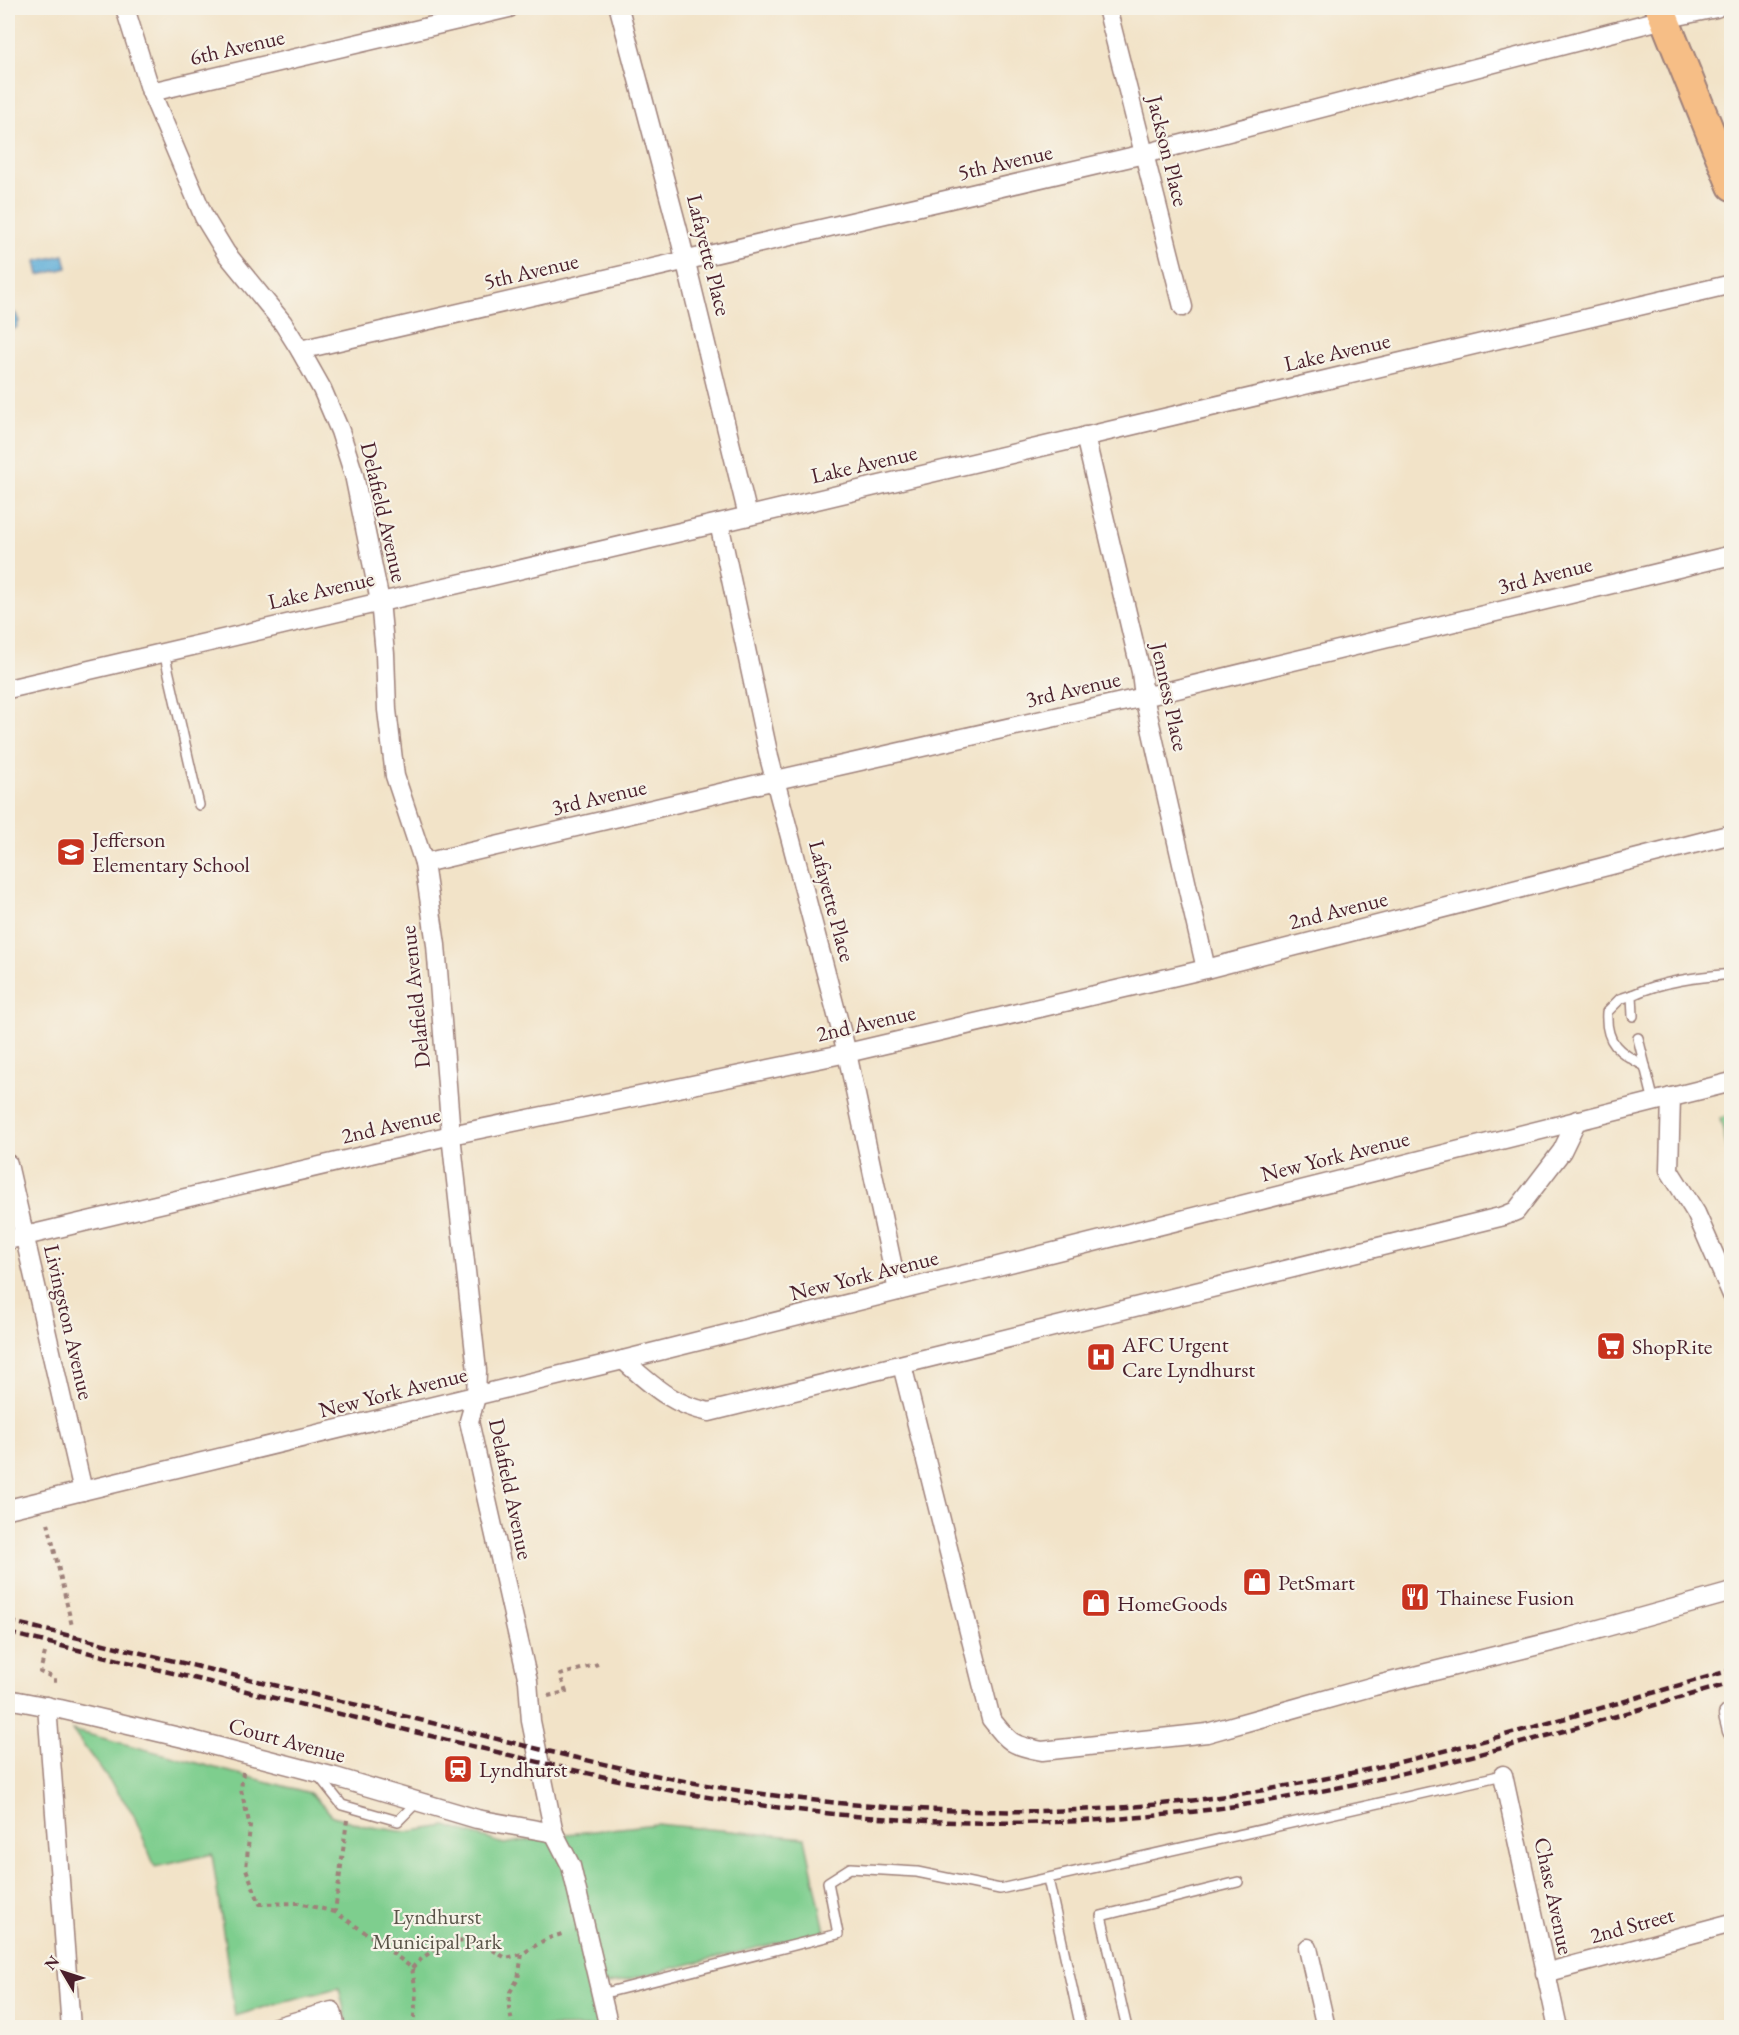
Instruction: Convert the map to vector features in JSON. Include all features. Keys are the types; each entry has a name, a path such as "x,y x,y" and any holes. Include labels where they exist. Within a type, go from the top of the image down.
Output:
{"main road":[{"path":"1662,13 1731,186"}],"street":[{"name":"Delafield Avenue","path":"125,8 151,92 204,217 226,253 283,324 300,350 322,389 340,431 354,475 380,601 385,654 386,702 395,776 424,863 436,945 452,1135 477,1371 476,1397 469,1421 528,1681 531,1721 554,1833 571,1866 609,2028"},
{"name":"6th Avenue","path":"151,92 509,8"},
{"name":"Lafayette Place","path":"619,8 685,260 748,516"},
{"name":"Jackson Place","path":"1107,8 1183,307"},
{"name":"5th Avenue","path":"300,350 1144,154 1662,13 1716,8"},
{"name":"Lake Avenue","path":"8,689 719,524 1731,284"},
{"name":"Jenness Place","path":"1085,436 1141,672 1144,697 1206,969"},
{"name":"Lafayette Place","path":"719,524 776,780 847,1053 898,1291"},
{"name":"3rd Avenue","path":"424,863 1144,697 1731,555"},
{"name":"2nd Avenue","path":"16,1238 452,1135 847,1053 1206,969 1731,834"},
{"name":"New York Avenue","path":"8,1509 476,1397 1731,1082"},
{"path":"1662,1100 1670,1170 1696,1213 1731,1295"},
{"path":"624,1360 664,1395 690,1408 709,1412 1504,1216 1516,1211 1562,1151 1577,1120"},
{"name":"Livingston Avenue","path":"8,1164 16,1238 83,1491"},
{"path":"902,1365 991,1719 1006,1739 1019,1747 1042,1751 1207,1733 1374,1686 1567,1638 1731,1592"},
{"name":"Court Avenue","path":"8,1699 192,1740 316,1772 477,1819 554,1833"},
{"path":"46,1706 72,2028"},
{"name":"Chase Avenue","path":"1503,1775 1558,2028"},
{"name":"2nd Street","path":"1545,1973 1731,1923"},
{"path":"1308,1948 1326,2028"},
{"path":"273,2028 334,2020"}],"lane":[{"path":"164,652 199,805"},
{"path":"1645,1066 1619,1051 1606,1027 1607,1012 1620,999 1644,990 1699,976 1731,974"},
{"path":"1632,995 1632,1016"},
{"path":"1638,1038 1645,1066 1662,1100"},
{"path":"316,1772 342,1805 398,1821 417,1802"},
{"path":"601,1994 838,1934 828,1882 850,1868 916,1872 1000,1889 1503,1775"},
{"path":"1048,1879 1081,2028"},
{"path":"1127,2028 1101,1916 1238,1882"}],"path":[{"path":"48,1523 72,1626"},
{"path":"45,1653 40,1672 55,1678 55,1686"},
{"path":"548,1696 566,1692 560,1675 598,1664"},
{"path":"244,1765 241,1790 250,1826 246,1869 260,1904 299,1903 335,1912 372,1936 412,1968 416,1992 413,2028"},
{"path":"335,1912 347,1819"},
{"path":"412,1968 425,1955 437,1948 466,1941 480,1944 506,1958 522,1954 546,1939 562,1934"},
{"path":"513,2028 510,1992 518,1979 522,1954"}],"green space":[{"path":"1732,1115 1731,1166 1720,1118"},
{"name":"Lyndhurst Municipal Park","path":"72,1730 310,1793 333,1816 365,1826 407,1832 446,1826 504,1844 656,1824 805,1838 825,1931 601,1986 610,2027 348,2027 339,1988 235,2016 212,1854 155,1867 133,1813"}],"water":[{"path":"64,255 67,268 39,275 36,261"},
{"path":"8,309 16,314 19,321 16,328 8,332"}],"railway":[{"path":"8,1621 612,1766 679,1780 790,1798 959,1811 1128,1807 1205,1799 1282,1787 1433,1754 1732,1670"},
{"path":"8,1633 572,1770 643,1785 791,1809 903,1820 959,1822 1016,1823 1128,1818 1205,1810 1282,1798 1433,1766 1732,1683"}],"place":[{"name":"Jefferson Elementary School","path":"71,852"},
{"name":"ShopRite","path":"1611,1346"},
{"name":"AFC Urgent Care Lyndhurst","path":"1101,1357"},
{"name":"PetSmart","path":"1257,1582"},
{"name":"Thainese Fusion","path":"1415,1597"},
{"name":"HomeGoods","path":"1096,1603"},
{"name":"Lyndhurst","path":"458,1769"}]}
